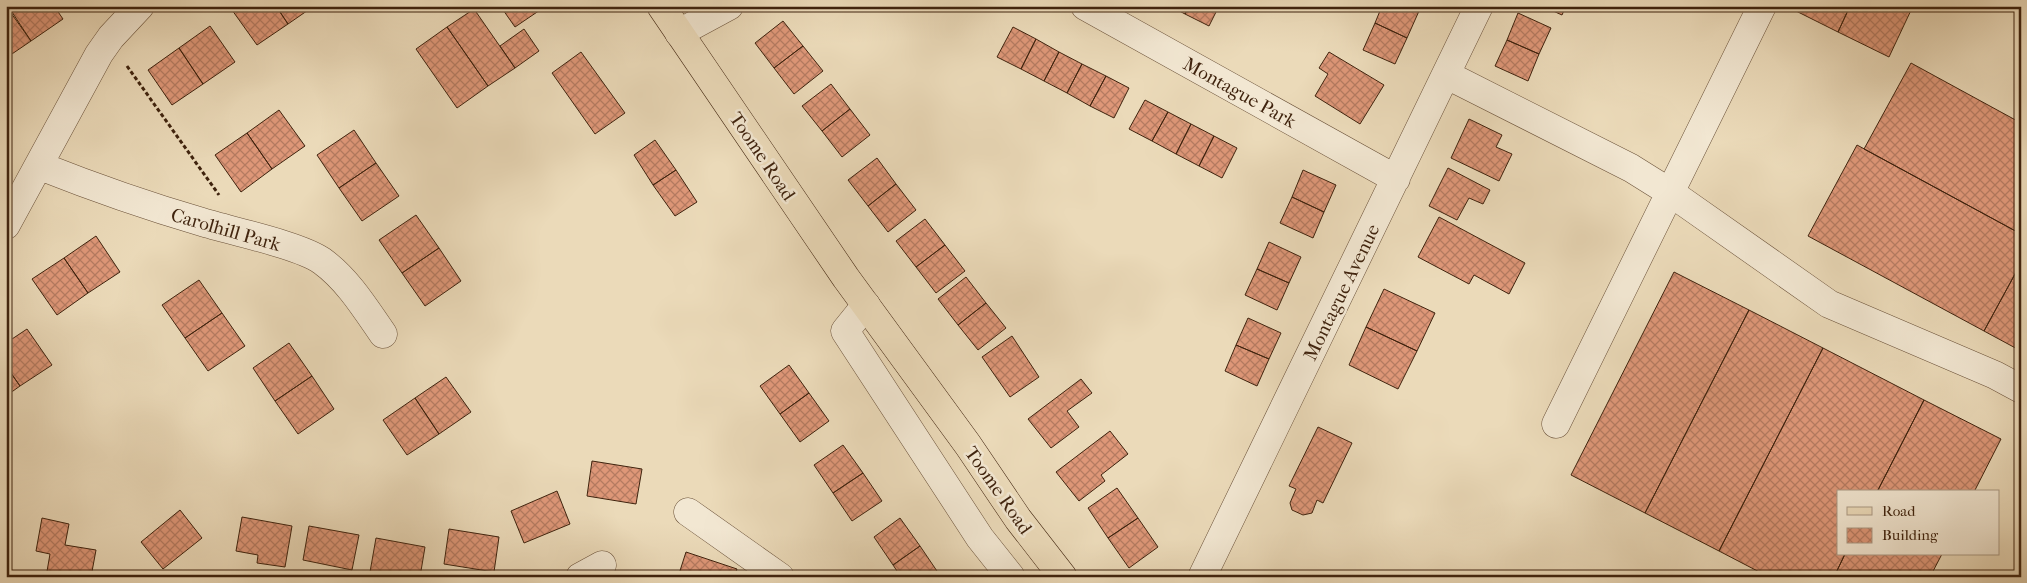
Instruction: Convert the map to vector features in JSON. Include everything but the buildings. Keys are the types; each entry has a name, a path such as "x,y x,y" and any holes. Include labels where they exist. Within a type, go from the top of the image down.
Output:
{"main road":[{"name":"Toome Road","path":"661,6 866,305 968,445 1018,519 1063,577"}],"street":[{"path":"6,225 40,166 73,98 111,36 140,6"},
{"path":"679,33 729,6"},
{"name":"Montague Park","path":"1084,6 1396,179"},
{"name":"Montague Avenue","path":"1202,577 1479,6"},
{"path":"1556,424 1762,6"},
{"path":"1447,75 1631,168 1830,304 1995,375 2021,389"},
{"name":"Carolhill Park","path":"40,166 157,209 302,252 320,260 338,274 352,290 384,334"},
{"path":"866,305 846,331 980,538 1012,577"},
{"path":"688,512 780,577"}],"path":[{"path":"111,36 126,65 235,218 242,234"}]}
